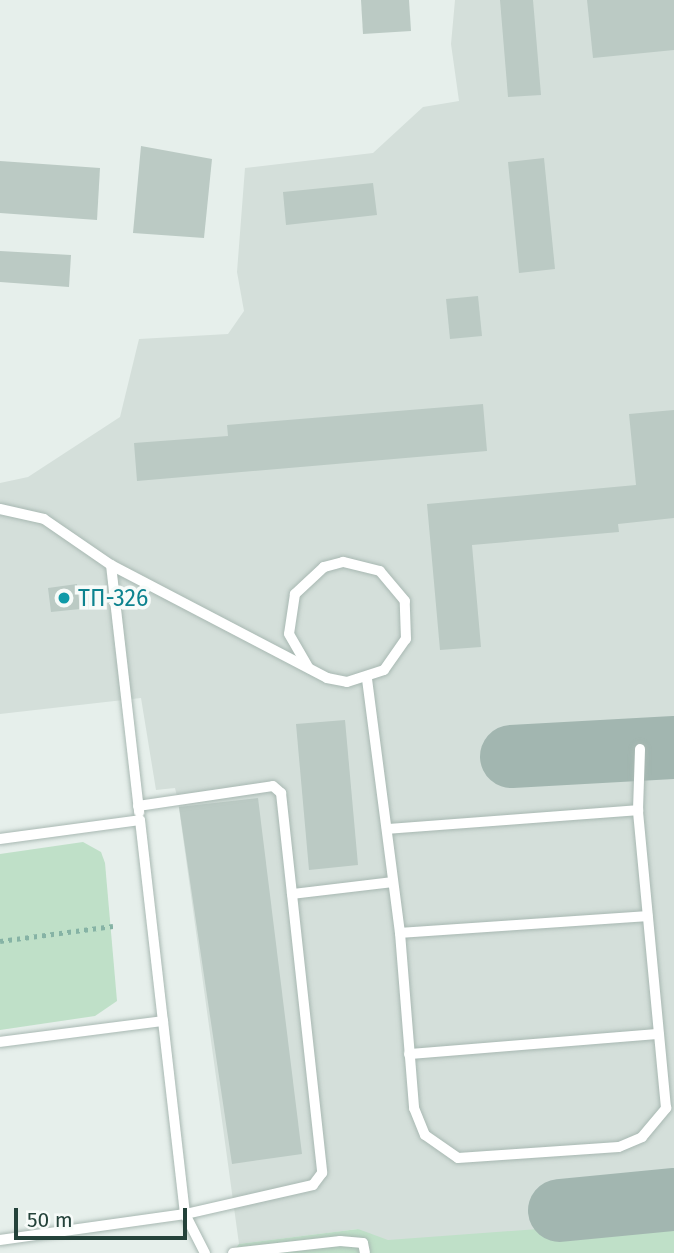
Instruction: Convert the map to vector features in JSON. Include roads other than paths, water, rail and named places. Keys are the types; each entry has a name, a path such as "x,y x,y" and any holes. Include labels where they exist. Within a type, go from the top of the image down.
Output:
{"lane":[{"path":"0,509 44,519 111,565 327,678 367,679 398,657 408,620 395,584 362,563 324,567 295,594 289,634 309,668"},
{"path":"111,565 185,1214 205,1253"},
{"path":"367,679 400,933 414,1108 425,1135 440,1150 458,1158 619,1147 642,1137 666,1108 638,810 640,749"},
{"path":"0,1240 185,1214 320,1181 292,894 278,789 138,806"},
{"path":"387,829 638,810"},
{"path":"0,839 140,820"},
{"path":"292,894 392,882"},
{"path":"400,933 647,916"},
{"path":"0,1042 163,1021"},
{"path":"409,1054 658,1034"},
{"path":"233,1253 340,1241 363,1243 365,1253"}],"place":[{"name":"ТП-326","path":"64,598"}]}
